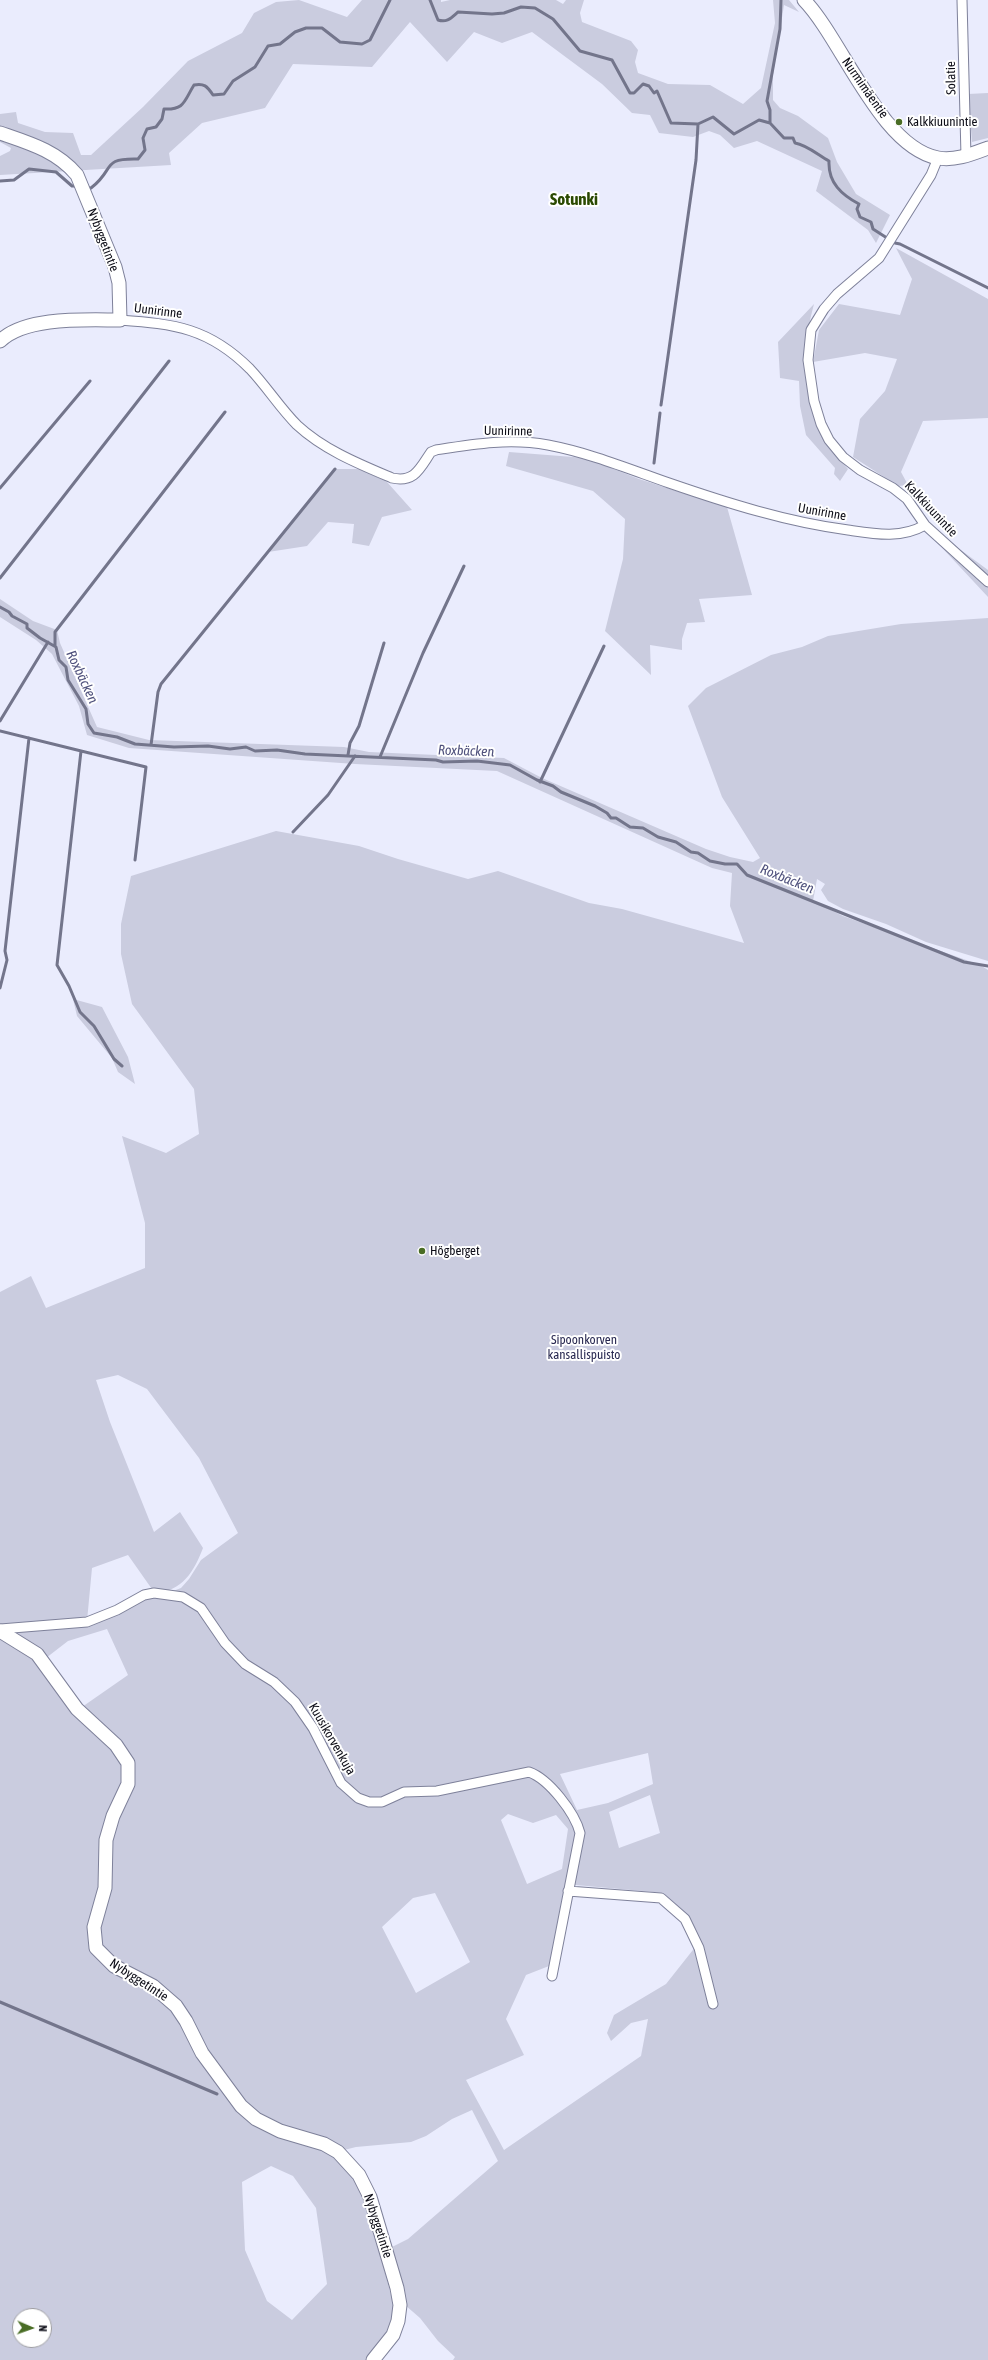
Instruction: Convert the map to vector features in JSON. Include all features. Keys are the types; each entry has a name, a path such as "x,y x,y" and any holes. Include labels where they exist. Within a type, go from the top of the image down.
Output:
{"street":[{"name":"Nurmimäentie","path":"804,0 817,16 873,103 891,125 914,148 938,158 966,156 988,148"},
{"name":"Solatie","path":"962,0 966,156"},
{"name":"Nybyggetintie","path":"0,134 56,156 68,164 81,181 119,283 120,320"},
{"name":"Kalkkiuunintie","path":"938,158 931,175 879,258 837,294 824,309 811,330 808,345 808,360 814,401 821,424 829,440 843,457 860,470 893,488 907,499 925,525 988,582"},
{"name":"Uunirinne","path":"120,320 176,325 204,336 220,345 250,370 282,409 316,440 333,451 392,478 400,480 412,478 431,452 436,450 496,441 528,443 594,457 708,496 800,522 894,535 916,530 925,525"},
{"path":"0,341 16,330 37,324 120,320"},
{"name":"Kuusikorvenkuja","path":"0,1630 87,1622 117,1610 144,1595 154,1593 183,1596 193,1601 201,1608 225,1643 245,1664 274,1682 295,1702 313,1728 341,1783 358,1798 369,1802 382,1802 404,1792 436,1791 475,1785 497,1777 529,1772 539,1775 573,1814 580,1833 552,1976"},
{"name":"Nybyggetintie","path":"0,1630 37,1654 77,1710 116,1745 128,1763 128,1784 112,1816 106,1840 105,1888 94,1927 96,1948 114,1966 153,1986 176,2006 186,2021 202,2053 241,2106 268,2126 324,2144 338,2152 362,2180 370,2197 397,2288 400,2306 398,2321 393,2335 374,2360"},
{"path":"568,1891 661,1898 685,1919 699,1948 713,2004"}],"green space":[{"path":"299,0 347,17 362,0 441,0 441,2 450,0 556,0 563,4 566,0 584,0 580,13 582,22 631,41 638,50 635,62 638,73 668,84 710,85 743,104 761,88 775,23 773,0 789,0 799,12 784,5 773,75 773,100 780,108 798,116 828,138 837,162 856,194 890,215 876,243 868,230 816,191 822,171 757,141 734,148 720,135 709,131 693,137 659,133 650,115 632,113 602,84 532,32 502,43 474,32 447,62 410,22 372,67 293,64 265,108 202,123 169,153 171,165 0,175 0,156 10,151 11,148 0,142 0,114 16,112 18,123 45,132 73,133 81,155 91,155 143,107 188,61 242,33 254,13 276,2"},
{"path":"988,93 988,138 972,142 968,94"},
{"path":"896,248 988,299 988,418 923,421 901,472 908,485 898,486 853,457 860,419 885,391 897,359 865,353 813,362 819,330 839,304 900,315 912,279"},
{"path":"814,304 806,349 805,370 808,391 813,412 821,432 833,451 848,469 840,481 834,474 835,468 806,435 800,406 799,381 780,378 778,342"},
{"path":"509,452 586,458 639,479 727,507 752,595 699,599 705,622 687,623 682,639 682,650 650,645 651,675 605,631 623,559 625,519 593,491 506,466"},
{"path":"335,469 360,469 387,482 412,510 382,517 369,546 352,543 354,524 328,522 307,546 268,552"},
{"path":"935,531 988,570 988,597 932,537"},
{"name":"Sipoonkorven kansallispuisto","path":"0,599 33,621 57,630 60,643 97,727 149,740 344,747 369,752 504,758 542,778 706,849 730,857 753,862 760,858 722,797 688,706 706,688 771,655 802,647 828,636 901,624 988,618 988,961 926,942 886,924 843,909 828,901 821,890 825,884 817,879 813,901 843,916 980,965 988,970 988,2360 453,2360 455,2357 438,2341 420,2318 405,2305 392,2247 408,2239 498,2161 472,2110 452,2119 426,2136 411,2142 356,2147 344,2150 282,2126 259,2114 245,2102 206,2050 181,2002 155,1981 118,1962 101,1945 99,1928 111,1841 118,1818 134,1785 134,1761 121,1741 82,1707 128,1675 107,1629 68,1641 46,1658 10,1630 87,1623 144,1596 168,1593 181,1588 189,1579 201,1560 238,1533 199,1458 147,1389 118,1375 96,1380 110,1422 154,1532 180,1512 203,1548 191,1573 179,1585 172,1589 163,1591 154,1592 128,1555 92,1568 87,1621 5,1627 0,1624 0,1292 31,1276 46,1308 145,1268 145,1223 122,1136 166,1153 199,1134 194,1089 132,1004 121,954 121,924 131,876 276,831 359,846 468,879 498,871 589,903 622,909 744,943 730,906 732,873 712,868 497,771 355,764 129,748 87,735 79,706 52,654 36,640 0,617","holes":["648,1753 653,1784 608,1803 577,1810 560,1774","650,1795 660,1833 619,1848 609,1812","508,1814 533,1823 556,1815 568,1829 562,1869 527,1884 501,1820","565,1884 664,1893 688,1915 700,1941 666,1984 614,2015 607,2033 611,2041 631,2023 648,2019 641,2056 504,2150 466,2080 524,2055 506,2019 526,1975 549,1966","435,1893 470,1962 416,1993 382,1927 413,1898"]},
{"path":"73,999 102,1007 128,1057 135,1084 118,1072 112,1058 77,1016"},
{"path":"0,1638 33,1658 112,1748 123,1765 122,1783 100,1839 99,1888 88,1927 91,1950 111,1971 150,1991 172,2010 253,2124 278,2137 322,2149 334,2157 354,2178 365,2199 394,2306 388,2329 376,2348 366,2360 0,2360","holes":["271,2166 293,2176 316,2208 327,2284 292,2320 267,2301 245,2250 242,2182"]}],"waterway":[{"path":"87,188 91,188 99,181 110,166 118,160 138,159 145,150 143,138 147,129 156,127 162,119 164,109 171,109 180,106 186,100 194,85 200,84 205,86 213,95 224,94 233,81 255,67 268,46 280,44 295,32 306,28 322,28 340,42 362,44 370,40 390,0"},
{"path":"430,0 438,20 441,21 449,19 458,12 492,14 504,13 521,7 535,8 553,19 580,51 612,60 630,93 634,93 643,84 649,86 654,93 657,91 671,123 698,124 713,117 734,134 759,120 770,123 784,138 793,138 795,143 808,148 829,161 831,176 837,187 847,197 859,204 857,209 860,217 871,222 873,229 887,238"},
{"path":"770,123 770,110 767,101 780,29 781,0"},
{"path":"661,405 696,160 698,124"},
{"path":"0,181 14,180 29,169 56,172 72,186 78,186"},
{"path":"895,243 900,244 988,288"},
{"path":"0,578 169,361"},
{"path":"0,488 90,381"},
{"path":"55,646 55,632 225,412"},
{"path":"654,463 660,413"},
{"path":"151,745 158,692 161,684 335,469"},
{"path":"380,757 423,653 464,566"},
{"name":"Roxbäcken","path":"0,607 9,612 12,616 27,624 27,628 40,638 56,647 59,660 66,667 68,680 86,709 88,724 94,733 117,737 135,744 174,747 208,746 230,749 246,747 255,751 277,750 305,754 436,760 443,762 477,761 510,765 537,780 553,786 561,792 595,806 607,813 611,818 616,818 630,827 643,828 658,837 676,842 691,852 698,853 710,861 725,864 737,864 747,875 964,962 988,966"},
{"path":"0,721 48,642"},
{"path":"348,755 350,743 359,726 384,643"},
{"path":"540,782 604,646"},
{"path":"0,731 146,767 135,860"},
{"path":"0,988 7,960 5,951 29,738"},
{"path":"81,751 57,965 69,986 80,1012 94,1026 114,1059 122,1066"},
{"path":"293,832 328,795 355,756"},
{"path":"0,2002 217,2094"}],"place":[{"name":"Kalkkiuunintie","path":"899,122"},
{"name":"Högberget","path":"422,1251"}],"district":[{"name":"Sotunki","path":"574,200"}]}
